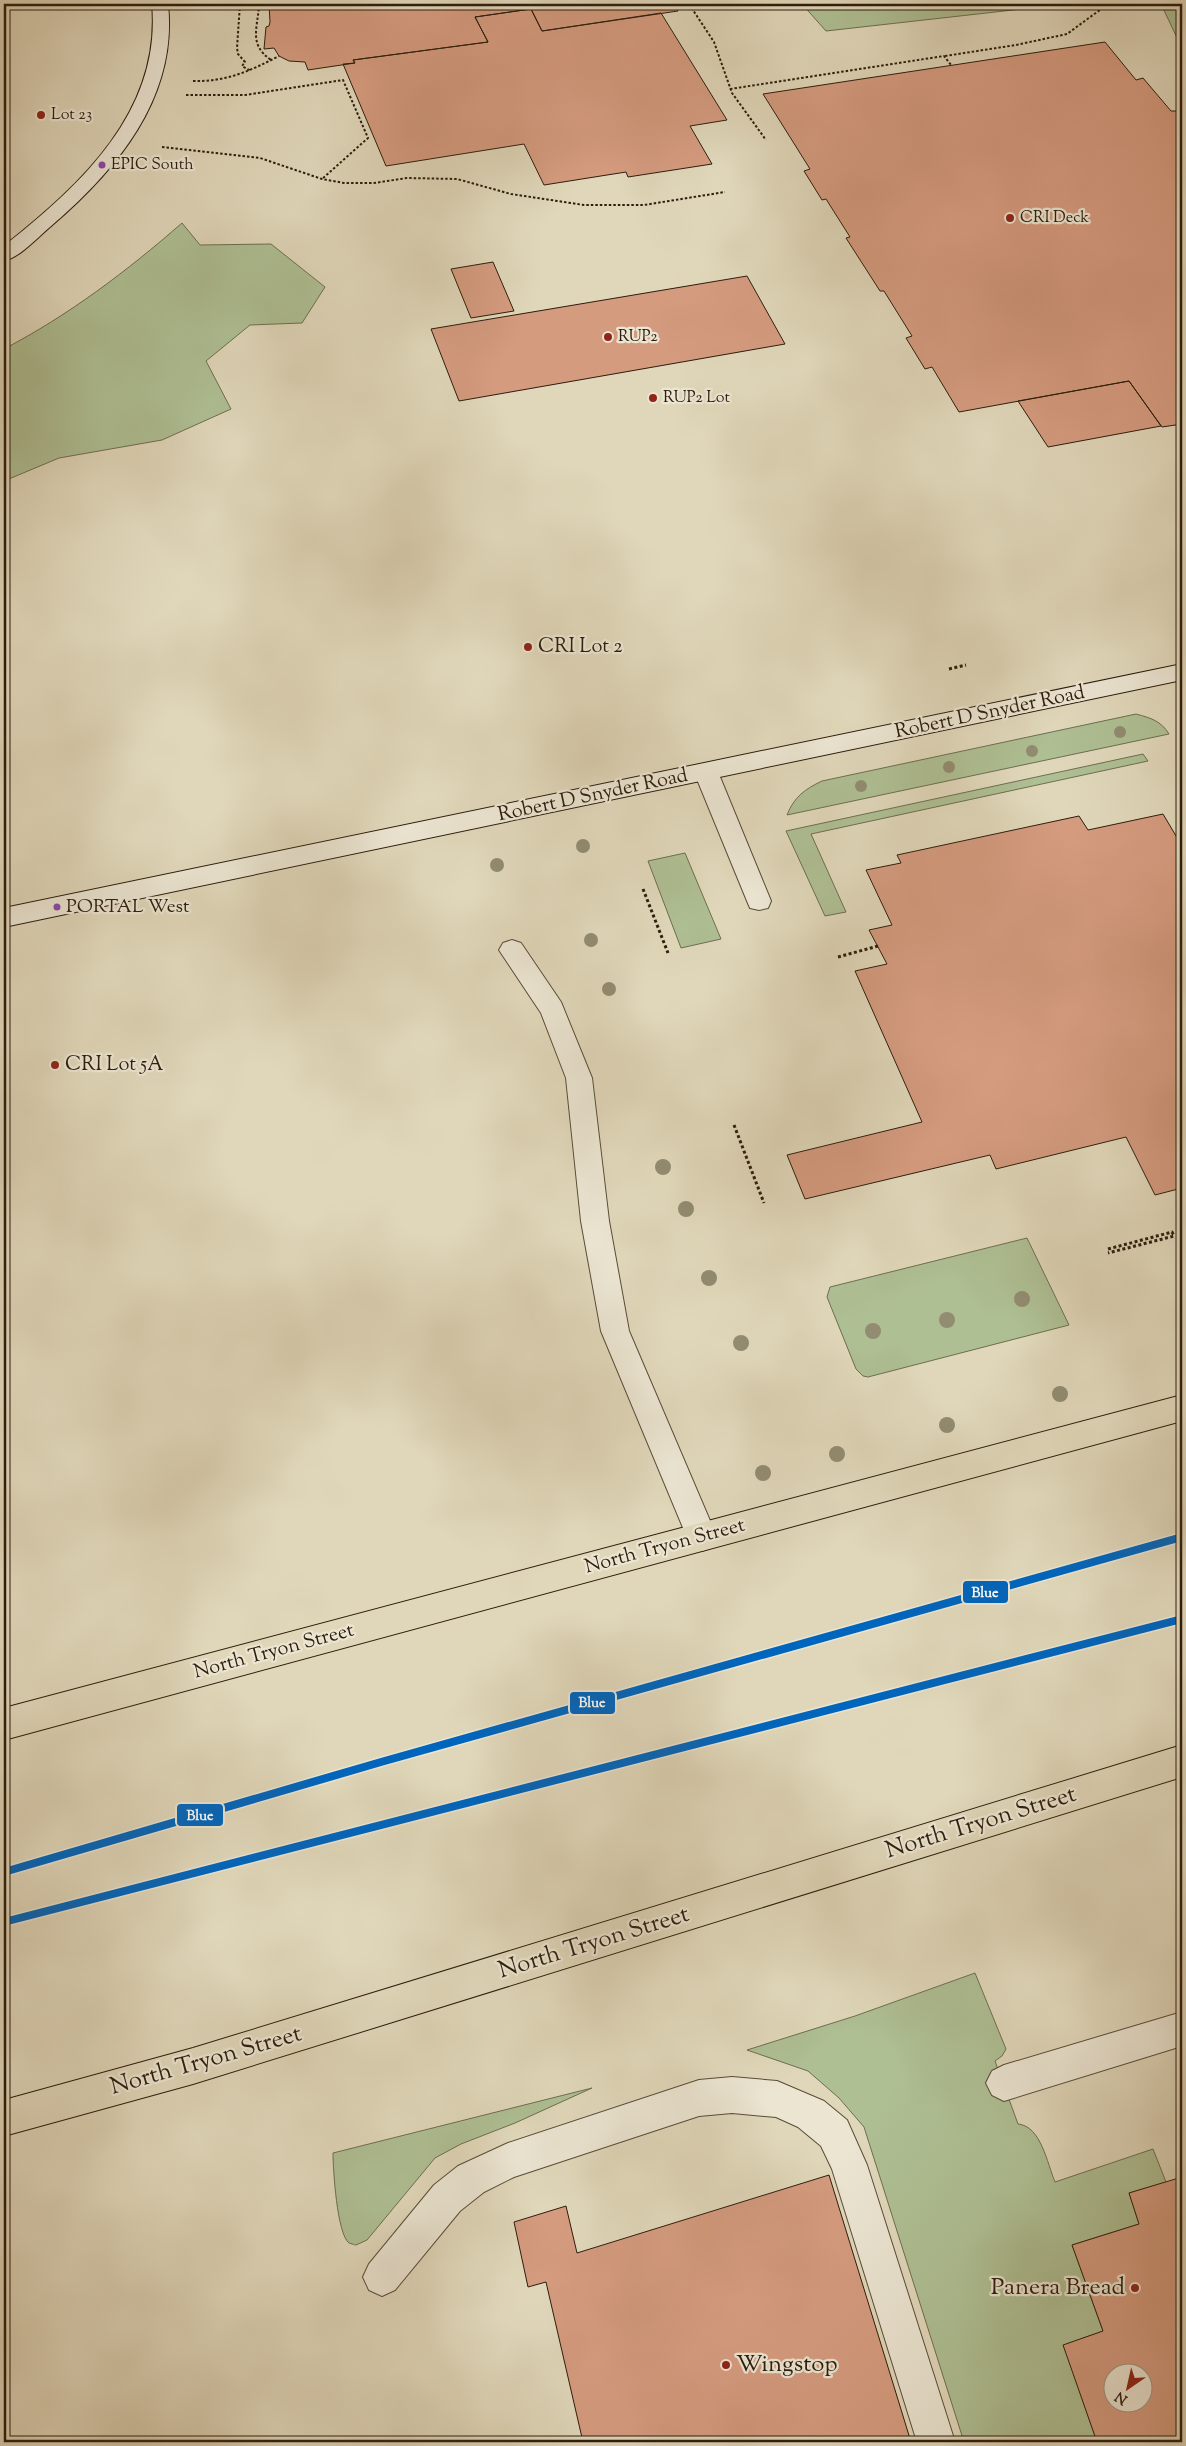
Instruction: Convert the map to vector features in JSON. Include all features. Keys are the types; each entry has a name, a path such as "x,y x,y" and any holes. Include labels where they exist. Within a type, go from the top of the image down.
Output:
{"main road":[{"name":"North Tryon Street","path":"4,1724 1182,1408"},
{"name":"North Tryon Street","path":"4,2118 193,2066 1182,1761"}],"street":[{"path":"4,255 68,202 97,172 119,143 140,109 154,73 162,39 160,4"},
{"name":"Robert D Snyder Road","path":"4,918 1182,672"},
{"path":"706,772 759,901"},
{"path":"512,950 552,1009 580,1078 595,1221 615,1331 702,1537"},
{"path":"1004,2083 1182,2029"},
{"path":"382,2277 447,2198 471,2179 508,2161 699,2098 732,2095 777,2099 811,2114 834,2133 849,2165 936,2442"}],"path":[{"path":"240,4 237,48 238,54 245,62 242,66 251,71"},
{"path":"259,4 255,45 260,53 271,60"},
{"path":"689,4 714,42 730,89 766,140"},
{"path":"730,89 1024,44 1067,34 1108,4"},
{"path":"190,80 227,81 279,56"},
{"path":"944,56 951,65"},
{"path":"183,95 206,98 237,96 343,80 368,138 322,179"},
{"path":"156,146 260,158 322,179 361,184 407,178 457,179 511,194 584,205 644,205 725,192"},
{"path":"949,669 966,665"},
{"path":"643,889 668,953"},
{"path":"838,957 878,946"},
{"path":"734,1125 764,1203"},
{"path":"1172,1232 1174,1236 1108,1251 1172,1232"}],"green space":[{"path":"802,4 1038,4 1031,8 826,31"},
{"path":"1161,4 1182,4 1182,46 1180,44"},
{"path":"182,223 200,245 271,244 325,287 302,323 250,325 206,361 231,409 162,440 59,458 4,481 4,349 52,322 97,291"},
{"path":"1136,714 1155,721 1163,726 1169,734 787,815 793,803 801,794 822,781"},
{"path":"1143,754 1148,761 811,834 846,912 825,916 786,831"},
{"path":"685,853 721,939 681,948 648,861"},
{"path":"1027,1238 1069,1325 868,1377 863,1376 856,1369 827,1297 830,1287"},
{"path":"975,1973 1006,2049 1002,2056 995,2061 1018,2124 1026,2126 1038,2138 1055,2182 1153,2149 1166,2182 1129,2193 1139,2224 1072,2245 1103,2331 1064,2345 1097,2442 964,2442 864,2127 839,2098 808,2071 747,2050 855,2016"},
{"path":"592,2088 515,2123 461,2144 435,2158 367,2240 356,2245 349,2243 345,2237 336,2201 333,2153"}],"building":[{"path":"269,4 674,4 678,11 542,31 531,9 475,17 488,42 353,60 355,63 308,70 305,62 289,61 279,56 274,48 264,49 266,27 269,26 270,22"},
{"path":"531,9 542,31 661,13 727,120 690,126 712,164 628,177 626,172 544,185 524,144 386,166 343,64 355,63 353,60 488,42 475,17"},
{"name":"CRI Deck","path":"1105,42 1136,80 1143,78 1171,111 1176,111 1182,118 1182,424 1162,427 1129,381 959,412 932,367 925,369 906,338 912,336 884,291 880,291 846,238 850,237 826,199 822,200 804,171 810,169 763,94"},
{"path":"493,262 514,311 471,318 451,269"},
{"name":"RUP2","path":"747,276 785,344 459,401 431,329"},
{"path":"1129,381 1161,426 1048,447 1018,401"},
{"path":"1163,814 1182,846 1182,1188 1155,1195 1126,1137 996,1169 990,1155 805,1199 787,1155 922,1122 855,971 887,964 869,930 892,925 866,870 901,863 897,855 1079,816 1088,830"},
{"name":"Wingstop","path":"829,2175 911,2442 583,2442 546,2282 528,2287 514,2222 566,2206 577,2253"},
{"name":"Panera Bread","path":"1182,2177 1182,2442 1097,2442 1063,2345 1103,2331 1072,2245 1139,2224 1129,2193"}],"transit line":[{"name":"Blue","path":"4,1872 381,1762 1182,1537"},
{"name":"Blue","path":"4,1922 1182,1619"}],"place":[{"name":"Lot 23","path":"41,115"},
{"name":"EPIC South","path":"102,165"},
{"name":"CRI Deck","path":"1010,218"},
{"name":"RUP2","path":"608,337"},
{"name":"RUP2 Lot","path":"653,398"},
{"name":"CRI Lot 2","path":"528,647"},
{"name":"PORTAL West","path":"57,907"},
{"name":"CRI Lot 5A","path":"55,1065"},
{"name":"Panera Bread","path":"1135,2288"},
{"name":"Wingstop","path":"726,2365"}]}
